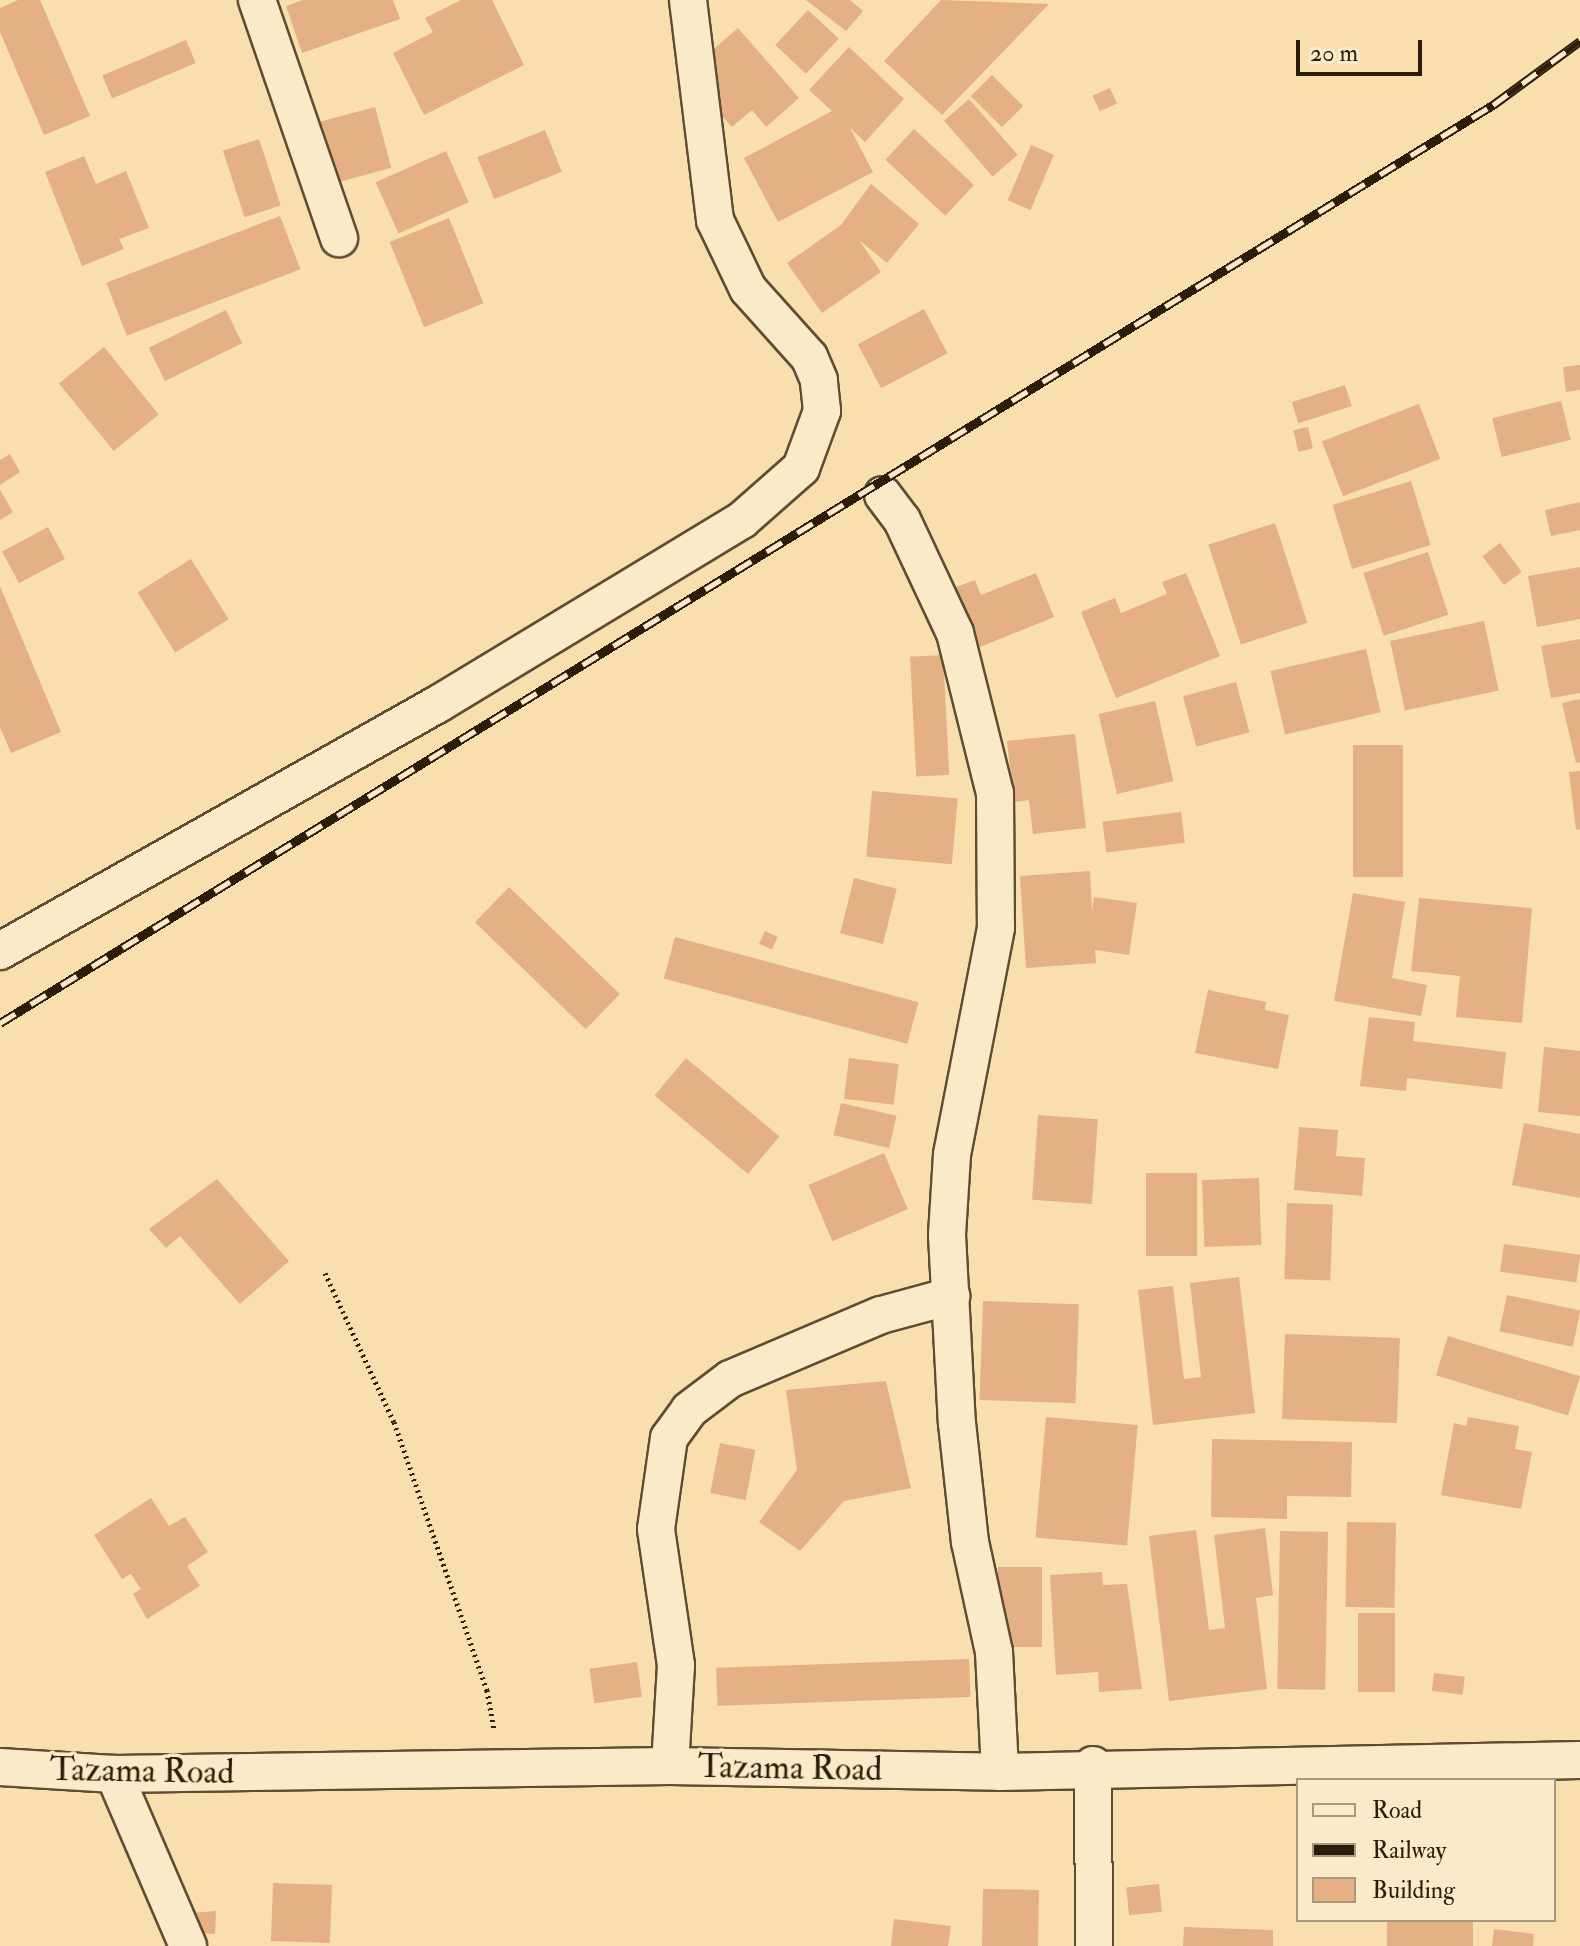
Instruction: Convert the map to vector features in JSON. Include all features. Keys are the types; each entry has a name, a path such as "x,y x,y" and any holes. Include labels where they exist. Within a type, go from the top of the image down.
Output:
{"street":[{"path":"257,0 339,238"},
{"path":"0,951 716,536 801,468 822,411 819,380 809,357 748,289 715,220 688,0"},
{"path":"883,495 955,633 995,793 996,928 952,1155 951,1296 957,1423 970,1542 994,1652 1000,1772"},
{"path":"0,926 40,930"},
{"path":"670,1766 676,1665 656,1529 669,1438 689,1410 730,1379 881,1315 951,1296"},
{"name":"Tazama Road","path":"0,1767 114,1774 670,1766 1000,1772 1093,1765 1580,1760"},
{"path":"1093,1765 1094,1946"},
{"path":"114,1774 188,1946"}],"path":[{"path":"325,1273 394,1422 487,1690 500,1770"}],"building":[{"path":"18,0 40,0 90,116 44,135 0,32 0,8"},
{"path":"303,0 393,0 400,19 302,53 286,6"},
{"path":"461,0 492,0 524,65 424,115 393,53 433,32 425,18"},
{"path":"806,0 850,0 863,11 846,31"},
{"path":"941,0 1049,4 942,115 884,61"},
{"path":"808,10 839,39 806,74 775,45"},
{"path":"738,28 799,98 766,127 752,110 732,127 685,74"},
{"path":"186,40 196,63 112,99 102,76"},
{"path":"849,47 904,99 865,142 850,128 873,172 778,222 744,158 832,111 809,90"},
{"path":"992,75 1023,106 1002,127 971,96"},
{"path":"1110,88 1117,104 1100,111 1093,96"},
{"path":"969,99 1018,155 993,176 944,121"},
{"path":"375,107 391,168 332,184 316,123"},
{"path":"914,129 974,185 945,216 885,160"},
{"path":"545,130 562,172 494,199 477,157"},
{"path":"259,139 281,206 244,217 223,151"},
{"path":"1031,145 1054,155 1031,210 1008,200"},
{"path":"446,151 469,202 398,233 376,182"},
{"path":"84,156 96,184 126,171 149,228 119,239 124,249 82,266 45,172"},
{"path":"871,184 919,224 887,263 859,240 881,272 822,313 787,263 841,225"},
{"path":"280,216 300,269 127,336 106,283"},
{"path":"449,218 483,303 424,327 390,242"},
{"path":"924,309 947,353 881,388 858,344"},
{"path":"226,310 242,343 165,381 149,348"},
{"path":"104,347 159,415 114,451 59,384"},
{"path":"1580,365 1580,390 1566,392 1563,367"},
{"path":"1345,385 1352,406 1299,423 1292,402"},
{"path":"1561,401 1571,440 1502,457 1492,418"},
{"path":"1419,404 1440,459 1343,496 1322,441"},
{"path":"1308,427 1313,448 1298,452 1293,430"},
{"path":"10,454 20,472 0,485 0,460"},
{"path":"1411,481 1431,545 1352,569 1333,505"},
{"path":"0,490 13,512 0,520"},
{"path":"1580,502 1580,530 1551,536 1545,510"},
{"path":"1275,523 1307,623 1241,644 1208,545"},
{"path":"48,527 65,559 19,583 2,551"},
{"path":"1500,543 1522,572 1504,585 1482,556"},
{"path":"1428,552 1448,615 1384,636 1363,573"},
{"path":"191,559 229,619 175,653 138,592"},
{"path":"1580,567 1580,619 1537,627 1528,576"},
{"path":"1036,573 1054,617 970,651 945,591 975,580 981,595"},
{"path":"1186,573 1220,656 1116,698 1081,612 1115,598 1121,613 1167,594 1162,582"},
{"path":"0,586 61,732 11,753 0,727"},
{"path":"1484,621 1499,690 1405,710 1390,641"},
{"path":"1580,639 1580,693 1551,698 1541,646"},
{"path":"1366,649 1381,712 1285,734 1271,671"},
{"path":"943,655 949,775 916,777 910,657"},
{"path":"1236,682 1249,732 1196,746 1183,696"},
{"path":"1580,699 1580,762 1576,763 1562,703"},
{"path":"1155,701 1173,781 1117,794 1098,714"},
{"path":"1075,734 1086,828 1033,834 1029,800 1014,802 1007,741"},
{"path":"1353,745 1403,745 1403,877 1353,877"},
{"path":"1580,771 1580,829 1576,830 1569,772"},
{"path":"872,791 958,798 952,864 866,857"},
{"path":"1181,812 1185,843 1106,852 1103,822"},
{"path":"1090,871 1092,911 1094,897 1137,903 1129,955 1095,950 1096,963 1026,968 1020,876"},
{"path":"854,878 897,889 883,944 840,933"},
{"path":"509,887 620,994 586,1029 475,922"},
{"path":"1353,893 1405,902 1392,978 1427,985 1421,1016 1334,1001"},
{"path":"1419,898 1532,908 1522,1023 1456,1017 1460,976 1411,971"},
{"path":"765,931 778,937 772,950 759,944"},
{"path":"675,937 918,1002 907,1044 664,979"},
{"path":"1208,990 1266,1002 1265,1010 1289,1015 1278,1069 1195,1053"},
{"path":"1369,1017 1415,1022 1413,1041 1506,1052 1502,1089 1407,1078 1406,1091 1360,1086"},
{"path":"1544,1047 1580,1051 1580,1116 1538,1112"},
{"path":"686,1058 779,1136 748,1174 655,1096"},
{"path":"849,1058 899,1064 894,1105 844,1099"},
{"path":"841,1103 897,1116 889,1148 834,1135"},
{"path":"1038,1115 1098,1119 1092,1204 1032,1200"},
{"path":"1524,1123 1580,1134 1580,1198 1512,1185"},
{"path":"1299,1127 1338,1130 1336,1156 1365,1158 1362,1196 1294,1190"},
{"path":"884,1153 908,1209 832,1241 809,1185"},
{"path":"1146,1173 1197,1173 1197,1256 1146,1256"},
{"path":"1259,1178 1261,1245 1204,1247 1202,1180"},
{"path":"217,1179 289,1261 240,1304 180,1236 166,1248 149,1229"},
{"path":"1287,1203 1333,1205 1330,1281 1284,1279"},
{"path":"1504,1244 1580,1255 1576,1282 1500,1272"},
{"path":"1239,1277 1255,1413 1153,1425 1138,1290 1173,1286 1184,1379 1201,1377 1190,1283"},
{"path":"1507,1295 1580,1311 1573,1347 1499,1331"},
{"path":"983,1301 1079,1304 1075,1403 980,1400"},
{"path":"1285,1334 1400,1338 1397,1423 1282,1419"},
{"path":"1448,1336 1580,1376 1568,1416 1436,1375"},
{"path":"886,1381 911,1488 844,1501 800,1551 759,1522 797,1470 786,1390"},
{"path":"1046,1417 1138,1425 1127,1546 1035,1538"},
{"path":"1468,1417 1519,1426 1515,1449 1532,1452 1521,1509 1441,1495 1454,1423 1466,1426"},
{"path":"1212,1439 1352,1442 1351,1497 1287,1496 1287,1519 1211,1517"},
{"path":"720,1443 755,1450 746,1500 710,1493"},
{"path":"151,1498 169,1526 185,1517 208,1552 187,1566 200,1586 147,1619 133,1594 141,1589 131,1574 122,1579 94,1535"},
{"path":"1347,1522 1396,1523 1395,1608 1346,1607"},
{"path":"1265,1528 1273,1595 1256,1598 1267,1689 1169,1701 1149,1536 1196,1530 1209,1630 1225,1628 1214,1535"},
{"path":"1280,1531 1328,1532 1325,1690 1277,1689"},
{"path":"998,1567 1042,1567 1042,1647 998,1647"},
{"path":"1102,1572 1103,1585 1127,1584 1142,1689 1099,1692 1098,1672 1056,1675 1050,1575"},
{"path":"1358,1613 1395,1613 1395,1692 1358,1692"},
{"path":"969,1659 970,1697 717,1706 716,1668"},
{"path":"637,1662 642,1697 594,1703 589,1669"},
{"path":"1434,1673 1465,1677 1463,1695 1432,1691"},
{"path":"273,1883 332,1885 330,1943 271,1941"},
{"path":"1159,1884 1162,1912 1129,1915 1126,1887"},
{"path":"983,1889 1039,1890 1038,1946 982,1946"},
{"path":"216,1911 215,1934 191,1932 191,1913"},
{"path":"894,1919 951,1926 948,1946 891,1946"},
{"path":"1387,1922 1473,1922 1473,1946 1387,1946"},
{"path":"1184,1927 1273,1930 1273,1946 1183,1946"},
{"path":"1494,1929 1534,1934 1533,1946 1492,1946"}],"railway":[{"path":"0,1023 1493,105 1580,41"}]}
